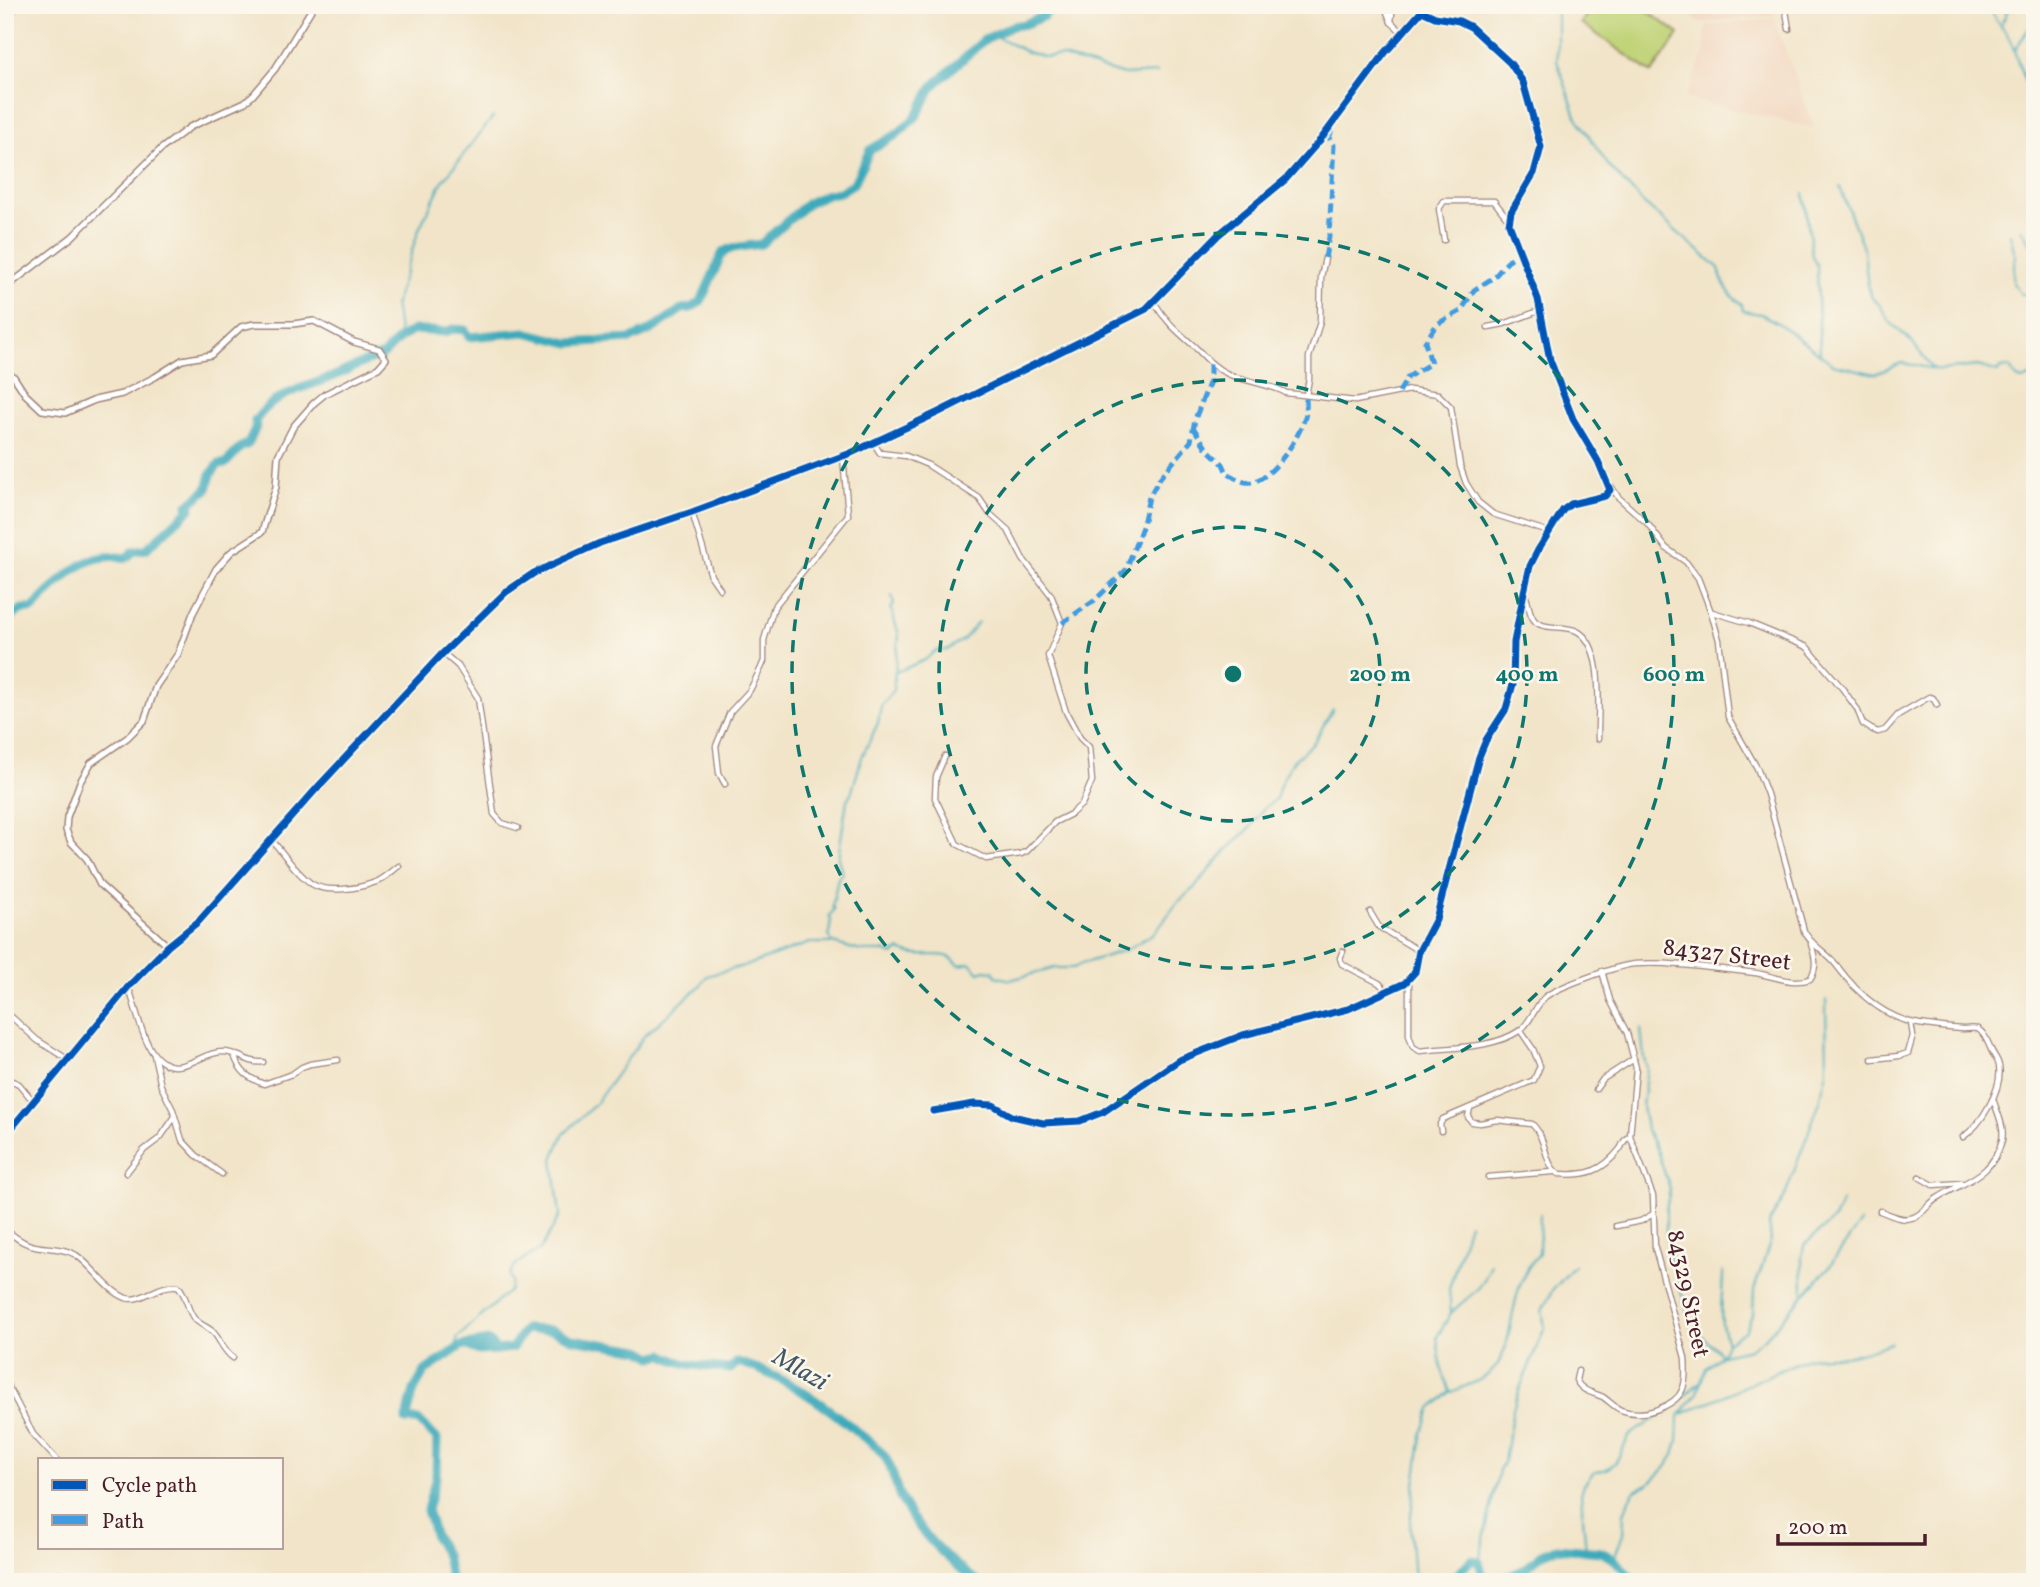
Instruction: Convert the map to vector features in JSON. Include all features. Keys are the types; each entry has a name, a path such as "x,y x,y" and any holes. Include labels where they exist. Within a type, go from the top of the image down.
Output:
{"street":[{"path":"5,288 72,237 160,149 190,127 245,102 253,95 275,69 314,5"},
{"path":"1384,5 1391,22 1402,32"},
{"path":"1391,22 1393,5"},
{"path":"5,1136 128,987 168,946 199,921 443,653 506,593 534,573 600,543 843,456 1136,315 1154,302 1228,226 1286,179 1321,139 1370,71 1427,5"},
{"path":"1785,5 1790,29"},
{"path":"1422,11 1471,27 1510,63 1523,82 1541,147 1534,173 1509,220"},
{"path":"1444,240 1439,205 1444,201 1494,201 1509,220 1541,310 1550,360 1573,419 1618,497 1647,523 1666,548 1689,566 1698,578 1711,612 1722,656 1728,717 1757,768 1767,794 1804,931 1811,943 1831,959 1847,980 1869,1001 1911,1022 1981,1031 1999,1065 1999,1075 1993,1098 1974,1129 1964,1137"},
{"path":"1306,395 1309,356 1321,322 1321,276 1325,258"},
{"path":"1154,302 1167,323 1219,370 1253,383 1278,388 1286,393 1355,401 1410,390 1438,394 1451,407 1460,466 1466,483 1478,502 1493,514 1549,532"},
{"path":"1488,327 1541,310"},
{"path":"5,372 14,377 25,394 42,410 65,413 95,400 121,394 182,360 211,355 241,327 254,324 314,321 345,338 379,349 386,359 379,368 325,394 293,427 278,457 276,487 262,532 231,552 212,574 190,619 177,654 156,687 144,721 127,738 91,763 80,782 66,824 71,842 87,859 100,885 168,946"},
{"path":"873,442 880,453 914,458 975,495 1007,530 1023,559 1051,595 1062,623 1048,656 1066,712 1080,738 1089,747 1092,781 1082,804 1071,814 1055,822 1032,848 1021,854 986,859 957,844 935,798 936,777 945,756"},
{"path":"725,784 719,773 716,746 730,712 750,690 764,661 764,640 774,607 848,515 843,456"},
{"path":"933,1111 965,1105 993,1105 1012,1116 1044,1123 1080,1121 1103,1112 1180,1060 1243,1035 1348,1009 1409,980 1415,972 1419,951 1436,919 1479,757 1486,740 1506,709 1513,684 1514,642 1530,566 1563,510 1572,504 1605,496 1610,490 1609,483"},
{"path":"692,512 712,576 720,589"},
{"path":"1524,592 1536,623 1564,626 1580,632 1594,652 1598,671 1598,739"},
{"path":"1711,612 1749,623 1807,647 1842,688 1857,709 1863,724 1878,732 1885,730 1905,710 1929,697 1933,698 1937,705"},
{"path":"443,653 458,666 478,698 494,814 502,823 518,828"},
{"path":"271,839 304,877 323,888 341,889 379,881 399,866"},
{"path":"1370,912 1379,927 1419,951"},
{"name":"84327 Street","path":"1602,971 1634,964 1691,966 1750,972 1800,983 1810,979 1815,972 1811,943"},
{"path":"1343,951 1340,958 1342,964 1387,990"},
{"path":"1409,980 1409,1035 1416,1050 1492,1043 1520,1030 1547,995 1602,971"},
{"name":"84329 Street","path":"1577,1371 1576,1380 1584,1390 1619,1409 1643,1415 1678,1398 1685,1384 1686,1366 1658,1264 1653,1231 1653,1196 1630,1136 1636,1086 1634,1059 1627,1033 1610,1000 1602,971"},
{"path":"128,987 139,1024 154,1054 161,1086 182,1140 196,1155 222,1174"},
{"path":"5,1011 37,1040 67,1059"},
{"path":"1872,1059 1908,1053 1913,1036 1911,1022"},
{"path":"1441,1131 1440,1124 1443,1119 1523,1086 1537,1076 1540,1066 1520,1030"},
{"path":"154,1054 168,1064 177,1066 226,1051 254,1063 263,1062"},
{"path":"234,1055 239,1069 249,1079 264,1084 310,1064 338,1060"},
{"path":"1596,1089 1603,1079 1634,1059"},
{"path":"5,1078 19,1084 33,1101"},
{"path":"1880,1211 1900,1218 1913,1218 1938,1198 1991,1165 2002,1139 2002,1129 1993,1098"},
{"path":"1470,1108 1468,1117 1472,1122 1497,1120 1532,1124 1544,1141 1554,1172"},
{"path":"126,1173 144,1150 160,1138 174,1117"},
{"path":"1488,1177 1554,1172 1570,1175 1591,1173 1630,1136"},
{"path":"1919,1177 1933,1185 1966,1183"},
{"path":"1616,1226 1640,1221 1653,1214"},
{"path":"5,1229 30,1245 65,1250 75,1255 128,1299 137,1298 162,1286 178,1286 184,1292 192,1316 211,1330 221,1347 233,1358"},
{"path":"5,1380 33,1434 55,1458"},
{"path":"43,1582 55,1574 60,1574 67,1582"}],"shaded area":[{"path":"1676,5 1772,5 1775,15 1700,23"},
{"path":"1774,19 1814,128 1685,98 1705,51 1706,26"}],"green space":[{"path":"1593,5 1639,5 1679,34 1652,73 1581,23"}],"waterway":[{"path":"5,22 22,5"},
{"path":"385,353 400,338 414,330 465,330 469,337 525,332 569,343 631,339 651,330 682,309 691,308 701,301 723,252 761,244 808,203 827,194 840,192 854,183 870,150 896,135 916,117 933,86 984,40 1012,26 1044,16 1054,5"},
{"path":"1557,5 1557,61 1576,116 1608,165 1642,202 1719,268 1727,289 1742,305 1743,311 1761,314 1778,323 1833,364 1875,374 1902,363 1940,370 1978,366 1998,372 2001,368 2009,367 2017,378 2022,380 2035,375"},
{"path":"1990,5 2009,38 2035,100"},
{"path":"2002,23 2010,5"},
{"path":"2015,50 2035,18"},
{"path":"993,35 1027,52 1045,57 1060,56 1124,75 1157,73"},
{"path":"400,338 395,304 419,229 442,182 493,117"},
{"path":"1840,187 1864,250 1868,287 1872,298 1932,368"},
{"path":"1804,193 1812,256 1817,266 1820,354"},
{"path":"2021,229 2035,250"},
{"path":"2010,234 2015,254 2013,283 2021,294 2027,294 2029,299 2035,349"},
{"path":"5,622 22,609 32,609 62,579 84,563 110,557 126,558 134,551 146,549 190,509 188,505 207,489 211,474 219,464 225,464 241,447 248,444 256,427 255,421 271,404 290,393 381,356"},
{"path":"456,1349 457,1338 510,1290 512,1280 509,1276 516,1264 541,1249 560,1215 553,1159 563,1135 595,1104 644,1036 700,986 707,976 810,943 832,943 829,917 834,909 832,907 838,878 842,873 838,858 847,800 862,757 878,723 881,706 893,690 899,635 891,609 894,604 892,596"},
{"path":"896,672 925,660 935,651 947,650 964,639 978,622"},
{"path":"832,943 861,951 883,951 893,955 900,950 917,955 946,956 960,965 970,963 979,972 993,971 996,976 1010,980 1055,968 1074,968 1126,950 1154,933 1178,902 1251,827 1263,809 1276,799 1293,761 1314,742 1333,709"},
{"path":"1614,1559 1623,1534 1624,1514 1629,1499 1635,1491 1650,1483 1666,1467 1674,1455 1678,1441 1679,1416 1696,1395 1706,1368 1722,1355 1727,1342 1745,1331 1753,1313 1754,1290 1771,1240 1769,1223 1784,1198 1820,1101 1827,1071 1826,1000"},
{"path":"1641,1029 1647,1068 1642,1106 1646,1129 1657,1150 1670,1189 1666,1230 1671,1259 1692,1326 1722,1355 1750,1349 1766,1337 1829,1267 1861,1222"},
{"path":"1803,1292 1804,1245 1834,1219 1842,1201"},
{"path":"1451,1392 1481,1379 1499,1362 1505,1349 1521,1283 1539,1254 1540,1214"},
{"path":"1414,1582 1410,1522 1422,1433 1431,1409 1450,1392 1441,1367 1437,1337 1451,1313 1449,1289 1469,1223"},
{"path":"1451,1313 1475,1292 1491,1264"},
{"path":"1479,1562 1499,1470 1504,1461 1513,1409 1545,1327 1542,1311 1552,1291 1574,1266"},
{"path":"1723,1272 1721,1316 1727,1342"},
{"name":"Mlazi","path":"451,1582 446,1556 435,1537 427,1510 436,1477 437,1439 418,1420 406,1420 414,1390 425,1371 461,1346 489,1341 496,1350 512,1348 525,1329 552,1330 572,1339 641,1350 653,1357 663,1354 695,1365 730,1369 738,1362 788,1383 833,1412 879,1449 888,1463 902,1501 917,1524 945,1555 978,1582"},
{"path":"1682,1414 1810,1357 1851,1355 1891,1343"},
{"name":"Mlazi","path":"466,1345 478,1351 496,1350"},
{"path":"1586,1551 1581,1494 1584,1484 1593,1473 1607,1469 1616,1462 1630,1435 1673,1407 1701,1381"},
{"name":"Mlazi","path":"1444,1582 1459,1573 1471,1560 1479,1562 1484,1579 1501,1579 1526,1569 1540,1555 1557,1548 1601,1552 1614,1559 1635,1582"}],"marked path":[{"path":"1325,258 1329,237 1334,145 1329,138 1333,127"},
{"path":"1399,392 1408,377 1431,363 1425,342 1437,324 1461,311 1474,290 1494,277 1510,259 1521,252"},
{"path":"1062,623 1094,601 1126,570 1143,524 1149,497 1159,479 1191,441 1195,419 1210,381 1210,363"},
{"path":"1193,427 1207,449 1223,464 1227,473 1242,481 1251,482 1268,473 1292,445 1305,417 1306,395"}],"cycle path":[{"path":"5,1136 128,987 168,946 199,921 317,788 443,653 506,592 534,573 600,543 851,453 1146,309 1218,235 1286,179 1321,139 1385,53 1427,5"},
{"path":"933,1111 974,1104 993,1105 1012,1116 1043,1123 1080,1121 1103,1112 1179,1060 1243,1035 1348,1009 1405,983 1415,972 1419,951 1436,919 1479,757 1486,740 1506,709 1513,684 1514,642 1530,566 1563,510 1571,504 1605,496 1610,490 1598,461 1573,419 1550,360 1538,299 1509,224 1511,212 1534,173 1541,147 1523,82 1510,63 1471,27 1422,11"}]}
